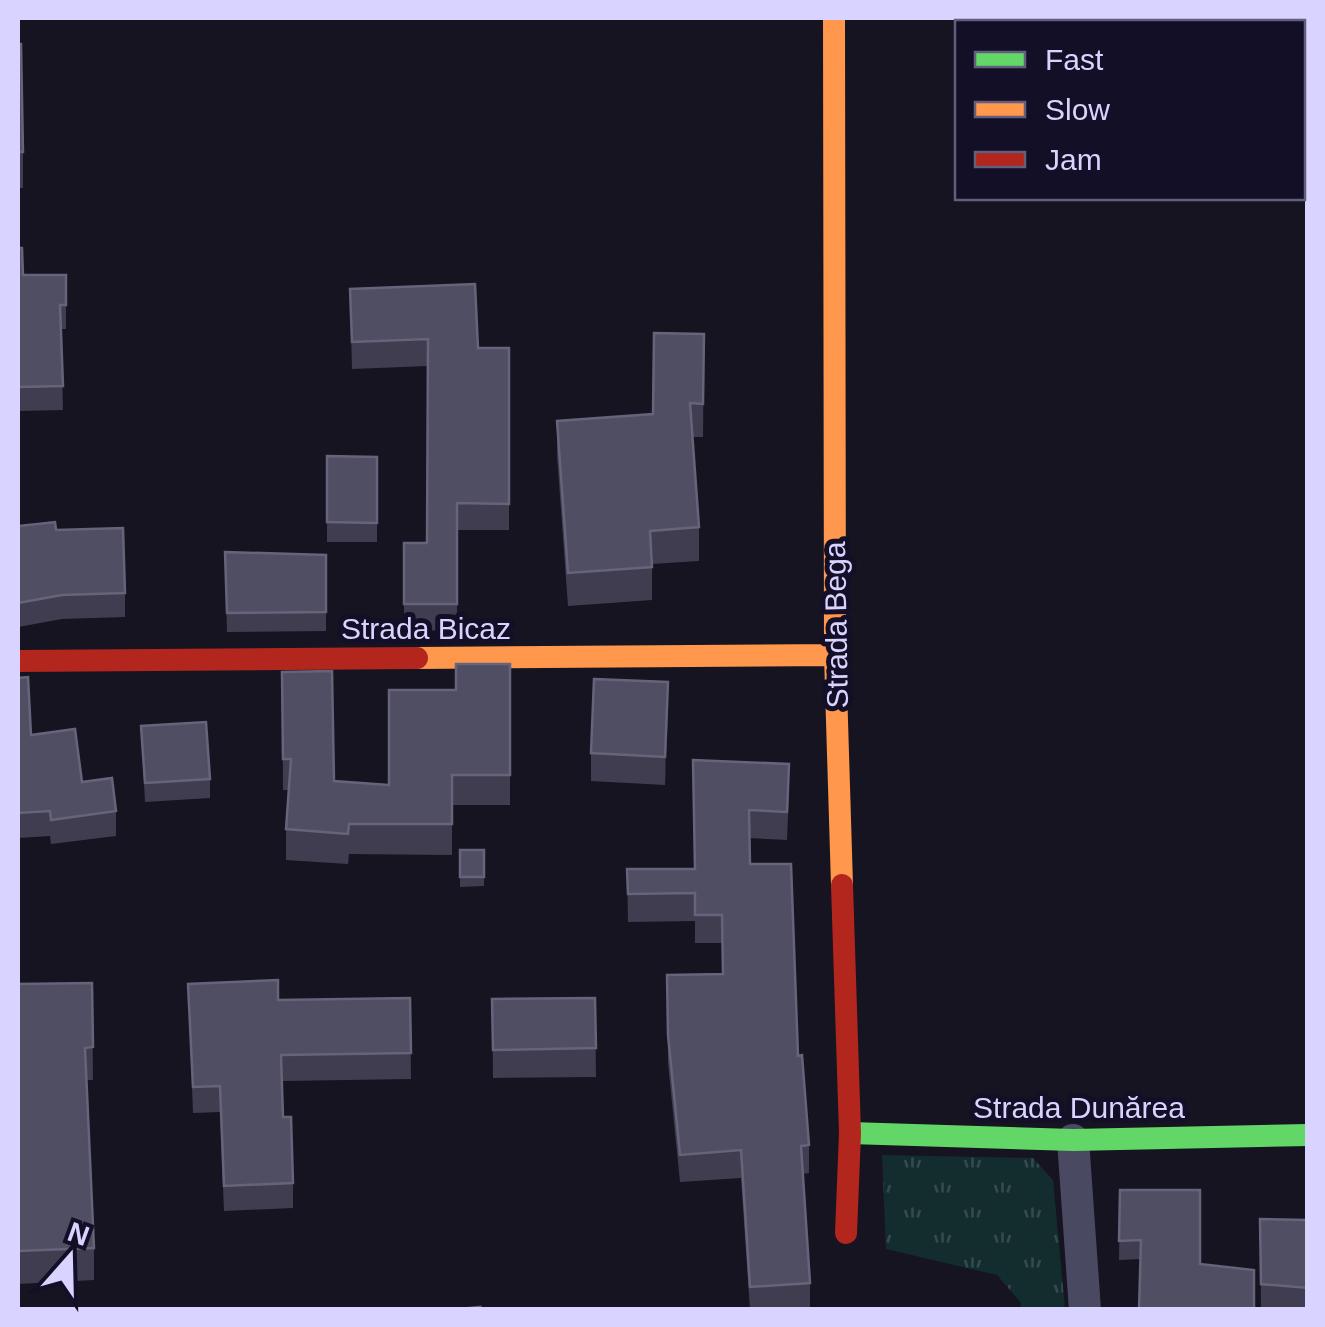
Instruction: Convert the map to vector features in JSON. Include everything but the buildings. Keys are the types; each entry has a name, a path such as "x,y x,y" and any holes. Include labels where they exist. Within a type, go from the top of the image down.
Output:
{"street":[{"name":"Strada Bega","path":"834,18 835,654 850,1133 846,1232"},
{"name":"Strada Bicaz","path":"18,661 835,654"},
{"name":"Strada Dunărea","path":"850,1133 1072,1140 1308,1135"},
{"path":"1072,1140 1085,1310"}],"green space":[{"path":"882,1155 1033,1158 1053,1180 1065,1309 1020,1309 1021,1303 997,1275 886,1249"}],"traffic: fast":[{"path":"850,1133 1073,1140 1308,1135"}],"traffic: slow":[{"path":"834,18 835,655 842,885"},
{"path":"417,658 835,655"}],"traffic: jam":[{"path":"18,661 417,658"},
{"path":"842,885 850,1133 846,1233"}]}
